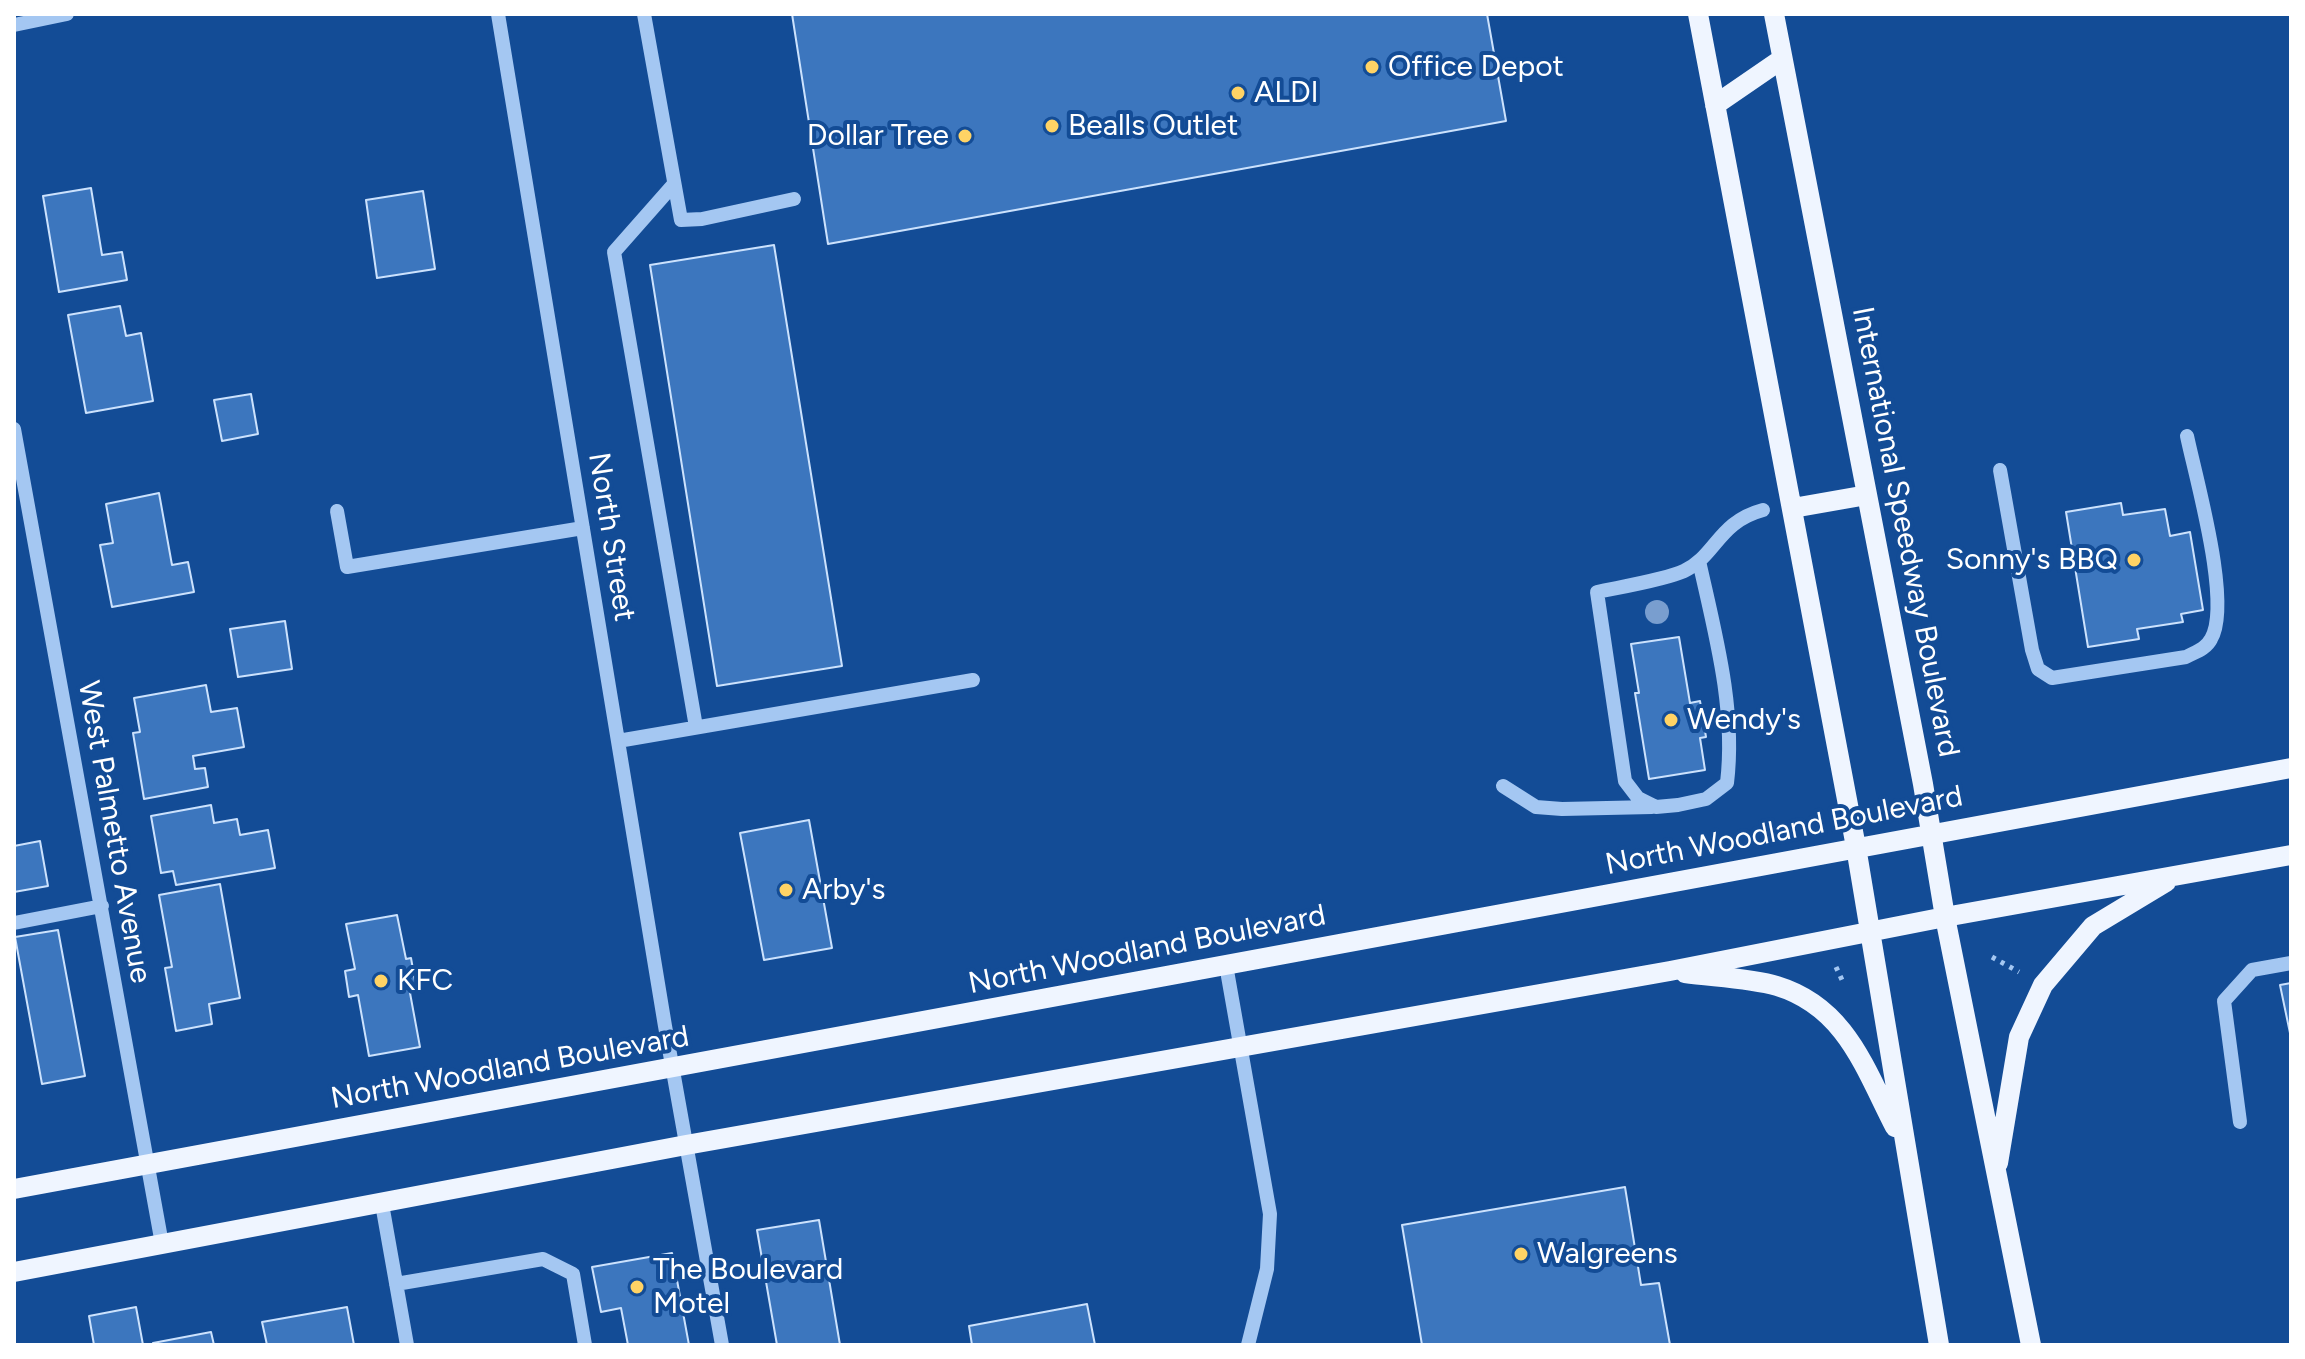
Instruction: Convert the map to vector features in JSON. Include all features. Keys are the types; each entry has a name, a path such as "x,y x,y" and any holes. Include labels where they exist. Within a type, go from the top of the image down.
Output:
{"main road":[{"path":"1698,14 1856,847 1939,1345"},
{"name":"International Speedway Boulevard","path":"1774,14 1932,833 1945,917 2031,1345"},
{"path":"1715,105 1782,59"},
{"path":"1793,508 1867,495"},
{"name":"North Woodland Boulevard","path":"14,1189 2291,768"},
{"path":"14,1272 686,1145 1670,971 1870,931 2291,855"},
{"path":"1996,1175 2019,1037 2043,985 2093,926 2176,875"},
{"path":"1670,971 1777,986 1822,1008 1845,1031 1904,1144"}],"street":[{"path":"14,25 67,14"},
{"name":"North Street","path":"498,14 673,1069 722,1345"},
{"path":"644,14 681,220 702,219 794,199"},
{"path":"674,184 614,252 696,727"},
{"name":"West Palmetto Avenue","path":"14,429 162,1244"},
{"path":"2000,470 2038,669 2052,678 2186,657 2202,650 2211,641 2218,622 2216,575 2187,436"},
{"path":"1656,807 1638,798 1625,781 1597,592 1683,571 1699,561 1722,532 1738,520 1763,510"},
{"path":"337,511 347,567 583,528"},
{"path":"1503,786 1536,807 1562,809 1678,805 1706,799 1727,783 1730,733 1716,637 1699,561"},
{"path":"618,741 973,680"},
{"path":"14,923 102,906"},
{"path":"2240,1122 2224,1001 2252,970 2291,963"},
{"path":"1226,965 1270,1214 1267,1269 1248,1345"},
{"path":"382,1204 407,1345"},
{"path":"396,1284 543,1259 573,1274 585,1345"}],"path":[{"path":"1992,957 2031,978"}],"building":[{"path":"792,14 1487,14 1506,121 828,244"},
{"path":"91,188 102,255 122,252 127,280 59,292 43,196"},
{"path":"423,191 435,269 377,278 366,200"},
{"path":"774,245 842,666 717,686 650,265"},
{"path":"120,306 126,336 141,333 153,401 86,413 68,315"},
{"path":"251,394 258,434 222,441 214,400"},
{"path":"159,493 172,565 188,562 194,592 112,607 100,545 113,543 106,504"},
{"name":"Sonny's BBQ","path":"2121,503 2123,515 2165,509 2170,536 2190,532 2203,610 2181,614 2183,622 2137,629 2139,639 2088,647 2066,512"},
{"path":"285,621 292,669 238,677 230,629"},
{"name":"Wendy's","path":"1679,637 1690,703 1700,701 1706,737 1700,738 1705,770 1649,779 1635,693 1639,693 1631,644"},
{"path":"206,685 211,712 237,708 244,747 193,756 195,769 205,768 208,787 144,799 133,733 140,732 134,698"},
{"path":"211,805 214,823 237,819 240,835 268,830 275,868 176,885 173,871 161,873 151,816"},
{"name":"Arby's","path":"809,820 832,948 764,960 740,833"},
{"path":"40,841 48,886 14,892 14,846"},
{"path":"220,884 240,998 209,1004 212,1024 176,1031 165,968 172,967 159,895"},
{"name":"KFC","path":"397,915 406,959 411,958 417,992 410,993 420,1047 369,1056 358,995 349,997 345,971 355,969 346,924"},
{"path":"58,930 85,1076 42,1084 15,937"},
{"path":"2291,983 2291,1033 2290,1033 2280,985"},
{"name":"Walgreens","path":"1625,1187 1641,1285 1659,1283 1670,1345 1422,1345 1402,1225"},
{"path":"819,1220 840,1345 777,1345 757,1230"},
{"name":"The Boulevard Motel","path":"672,1253 689,1345 628,1345 621,1308 601,1312 592,1267"},
{"path":"1087,1304 1095,1345 972,1345 969,1326"},
{"path":"136,1307 143,1345 94,1345 89,1316"},
{"path":"347,1307 354,1345 267,1345 262,1322"},
{"path":"211,1332 214,1345 153,1345 153,1343"}],"place":[{"name":"Office Depot","path":"1372,67"},
{"name":"ALDI","path":"1238,93"},
{"name":"Bealls Outlet","path":"1052,126"},
{"name":"Dollar Tree","path":"965,136"},
{"name":"Sonny's BBQ","path":"2134,560"},
{"name":"Wendy's","path":"1671,720"},
{"name":"Arby's","path":"786,890"},
{"name":"KFC","path":"381,981"},
{"name":"Walgreens","path":"1521,1254"},
{"name":"The Boulevard Motel","path":"637,1287"}]}
